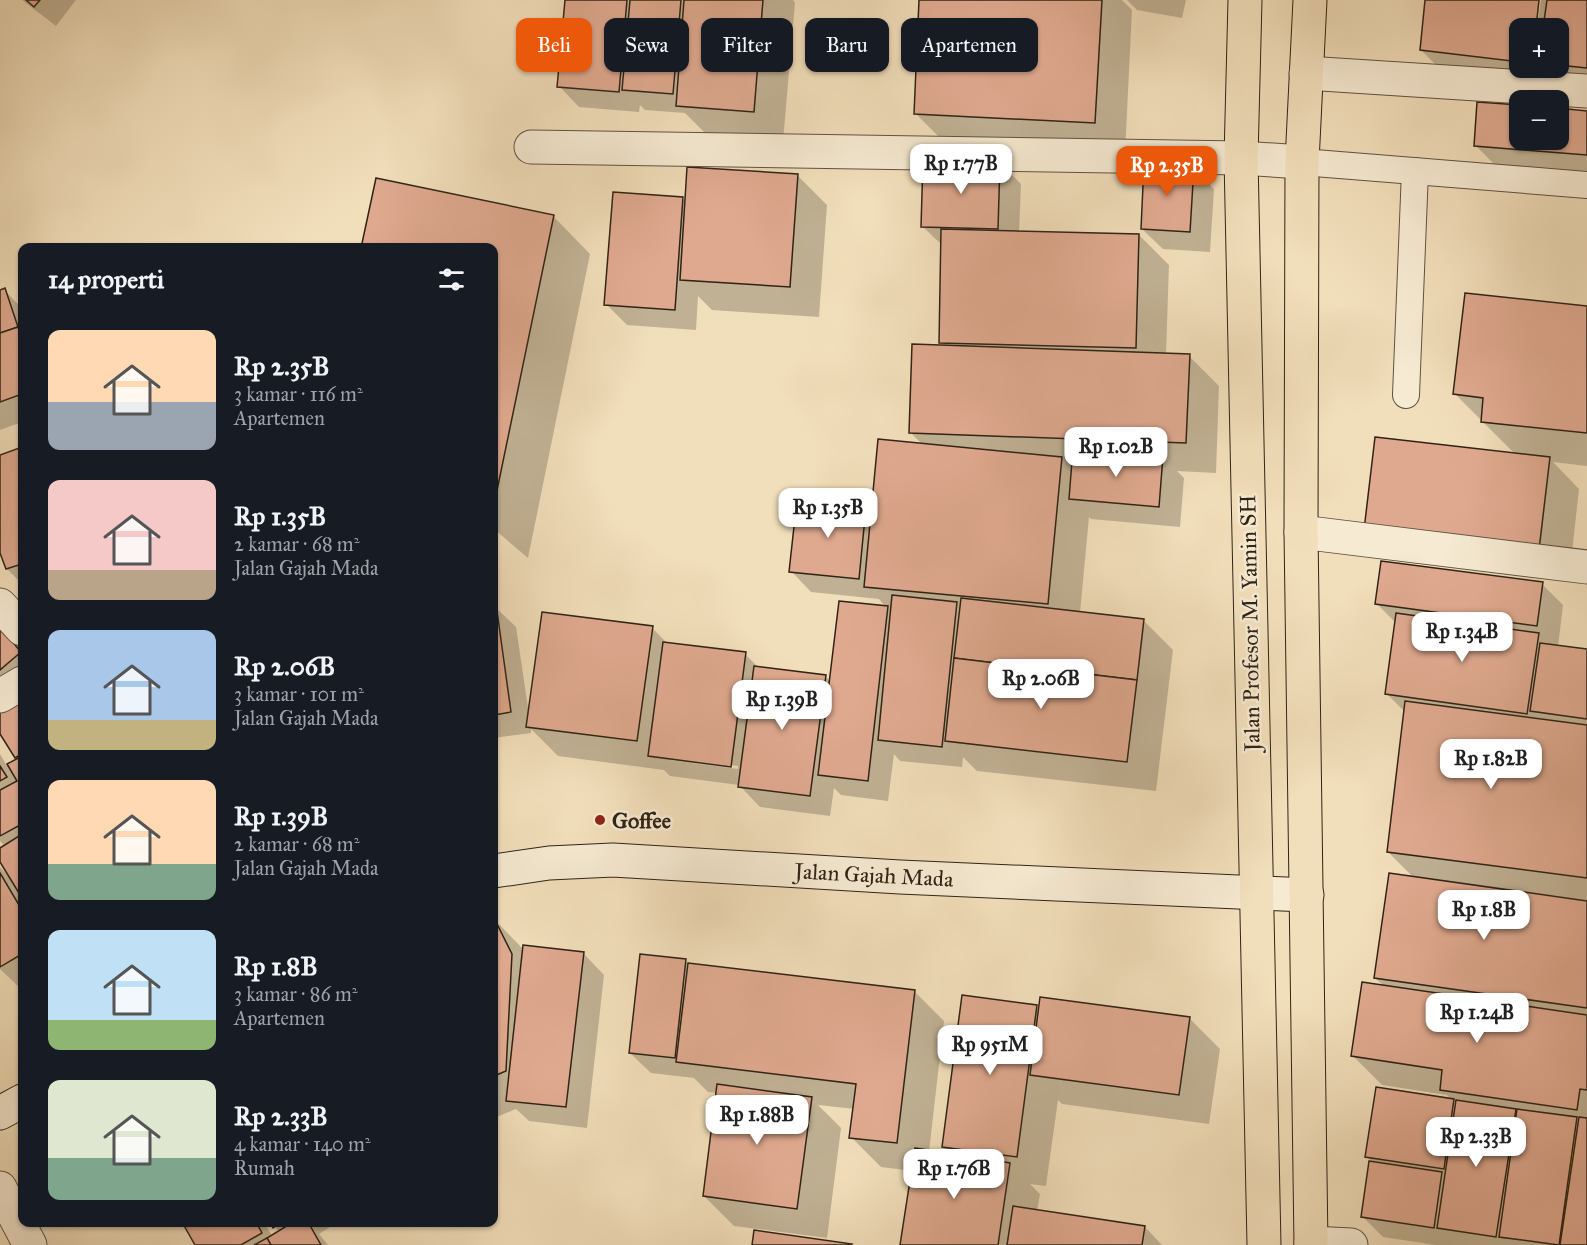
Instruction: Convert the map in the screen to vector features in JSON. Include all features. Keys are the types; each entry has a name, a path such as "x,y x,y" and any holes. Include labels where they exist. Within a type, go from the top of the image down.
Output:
{"highway":[{"name":"Jalan Profesor M. Yamin SH","path":"1245,0 1241,158 1263,1245"},
{"path":"1310,0 1302,162 1301,532 1311,1244"}],"street":[{"path":"1306,73 1587,91"},
{"path":"531,147 1241,158 1302,162"},
{"path":"1301,532 1587,567"},
{"path":"0,605 18,625"},
{"path":"0,696 18,685"},
{"name":"Jalan Gajah Mada","path":"498,870 549,863 613,860 900,877 1307,895"},
{"path":"0,1113 18,1103"},
{"path":"0,1188 18,1222"},
{"path":"21,1227 30,1245"},
{"path":"1311,1244 1351,1245"}],"lane":[{"path":"1302,162 1587,185"},
{"path":"1406,395 1415,171"}],"building":[{"path":"26,0 40,0 34,7"},
{"path":"565,0 627,0 625,18 604,18 604,72 621,72 619,92 557,87 558,72 592,72 592,18 563,18"},
{"path":"630,0 681,0 679,18 628,18"},
{"path":"684,0 763,0 762,18 701,18 701,72 757,72 754,112 676,106 679,72 689,72 689,18 683,18"},
{"path":"919,0 1102,0 1095,123 914,114 916,72 1038,72 1038,18 918,18"},
{"path":"1425,0 1539,0 1537,18 1509,18 1509,61 1420,50"},
{"path":"1547,0 1587,0 1587,68 1569,66 1569,18 1544,18"},
{"path":"624,72 675,72 673,94 622,90"},
{"path":"1477,102 1509,104 1509,149 1474,146"},
{"path":"1569,109 1587,111 1587,155 1524,150 1569,150"},
{"path":"923,160 1000,162 998,229 921,227"},
{"path":"1144,163 1194,166 1190,232 1141,229"},
{"path":"687,167 798,174 790,287 680,280"},
{"path":"376,178 554,215 498,486 498,243 362,243"},
{"path":"613,192 683,197 675,310 604,305"},
{"path":"941,229 1139,234 1136,348 939,343"},
{"path":"5,288 18,327 0,333 0,290"},
{"path":"1465,293 1587,306 1587,433 1481,422 1483,398 1453,394"},
{"path":"18,327 18,395 0,402 0,333"},
{"path":"912,344 1190,354 1186,443 909,433"},
{"path":"1375,437 1550,457 1539,550 1364,530"},
{"path":"878,439 1062,457 1048,604 864,587"},
{"path":"18,448 18,565 6,569 0,553 0,455"},
{"path":"1073,448 1163,456 1159,507 1069,499"},
{"path":"797,499 866,507 859,579 789,572"},
{"path":"1381,561 1543,582 1537,626 1375,604"},
{"path":"892,595 957,602 942,747 878,740"},
{"path":"961,598 1144,619 1137,680 954,658"},
{"path":"839,601 888,606 868,781 818,775"},
{"path":"542,612 653,626 637,741 526,727"},
{"path":"1396,613 1539,633 1527,714 1385,694"},
{"path":"498,618 511,712 498,714"},
{"path":"0,627 18,648 18,655 0,670"},
{"path":"663,642 746,652 731,767 648,756"},
{"path":"1540,643 1587,649 1587,719 1530,711"},
{"path":"954,658 1137,680 1127,762 945,741"},
{"path":"754,666 826,675 810,796 738,787"},
{"path":"18,691 18,756 15,758 0,734 0,702"},
{"path":"1405,701 1587,725 1587,878 1387,852"},
{"path":"18,758 18,826 0,836 0,790 17,781 7,764"},
{"path":"0,766 7,777 0,781"},
{"path":"18,837 18,891 0,862 0,848"},
{"path":"0,873 18,903 18,956 0,967"},
{"path":"1389,873 1587,901 1587,1008 1374,978"},
{"path":"498,926 512,954 506,1071 498,1074"},
{"path":"523,945 584,952 566,1107 506,1101"},
{"path":"640,954 686,959 675,1058 629,1053"},
{"path":"688,963 915,990 897,1143 849,1138 856,1084 676,1062"},
{"path":"1362,982 1587,1015 1587,1090 1580,1089 1577,1110 1440,1090 1442,1070 1351,1056"},
{"path":"962,995 1037,1005 1017,1157 942,1147"},
{"path":"1040,997 1190,1017 1179,1095 1030,1075"},
{"path":"717,1084 812,1097 797,1209 703,1196"},
{"path":"1376,1087 1454,1099 1444,1169 1365,1157"},
{"path":"1456,1100 1516,1109 1496,1237 1437,1228"},
{"path":"1517,1109 1577,1117 1559,1245 1499,1237"},
{"path":"1579,1117 1587,1118 1587,1245 1560,1245"},
{"path":"915,1148 1010,1163 998,1245 900,1245"},
{"path":"1369,1161 1442,1172 1434,1228 1361,1217"},
{"path":"1013,1206 1145,1226 1142,1245 1007,1245"},
{"path":"185,1227 259,1227 262,1233 241,1245 195,1245"},
{"path":"285,1227 311,1227 321,1245 271,1245 267,1238"},
{"path":"754,1230 852,1244 752,1245"},
{"path":"267,1238 271,1245 254,1245"}],"place":[{"name":"Goffee","path":"600,820"}]}
